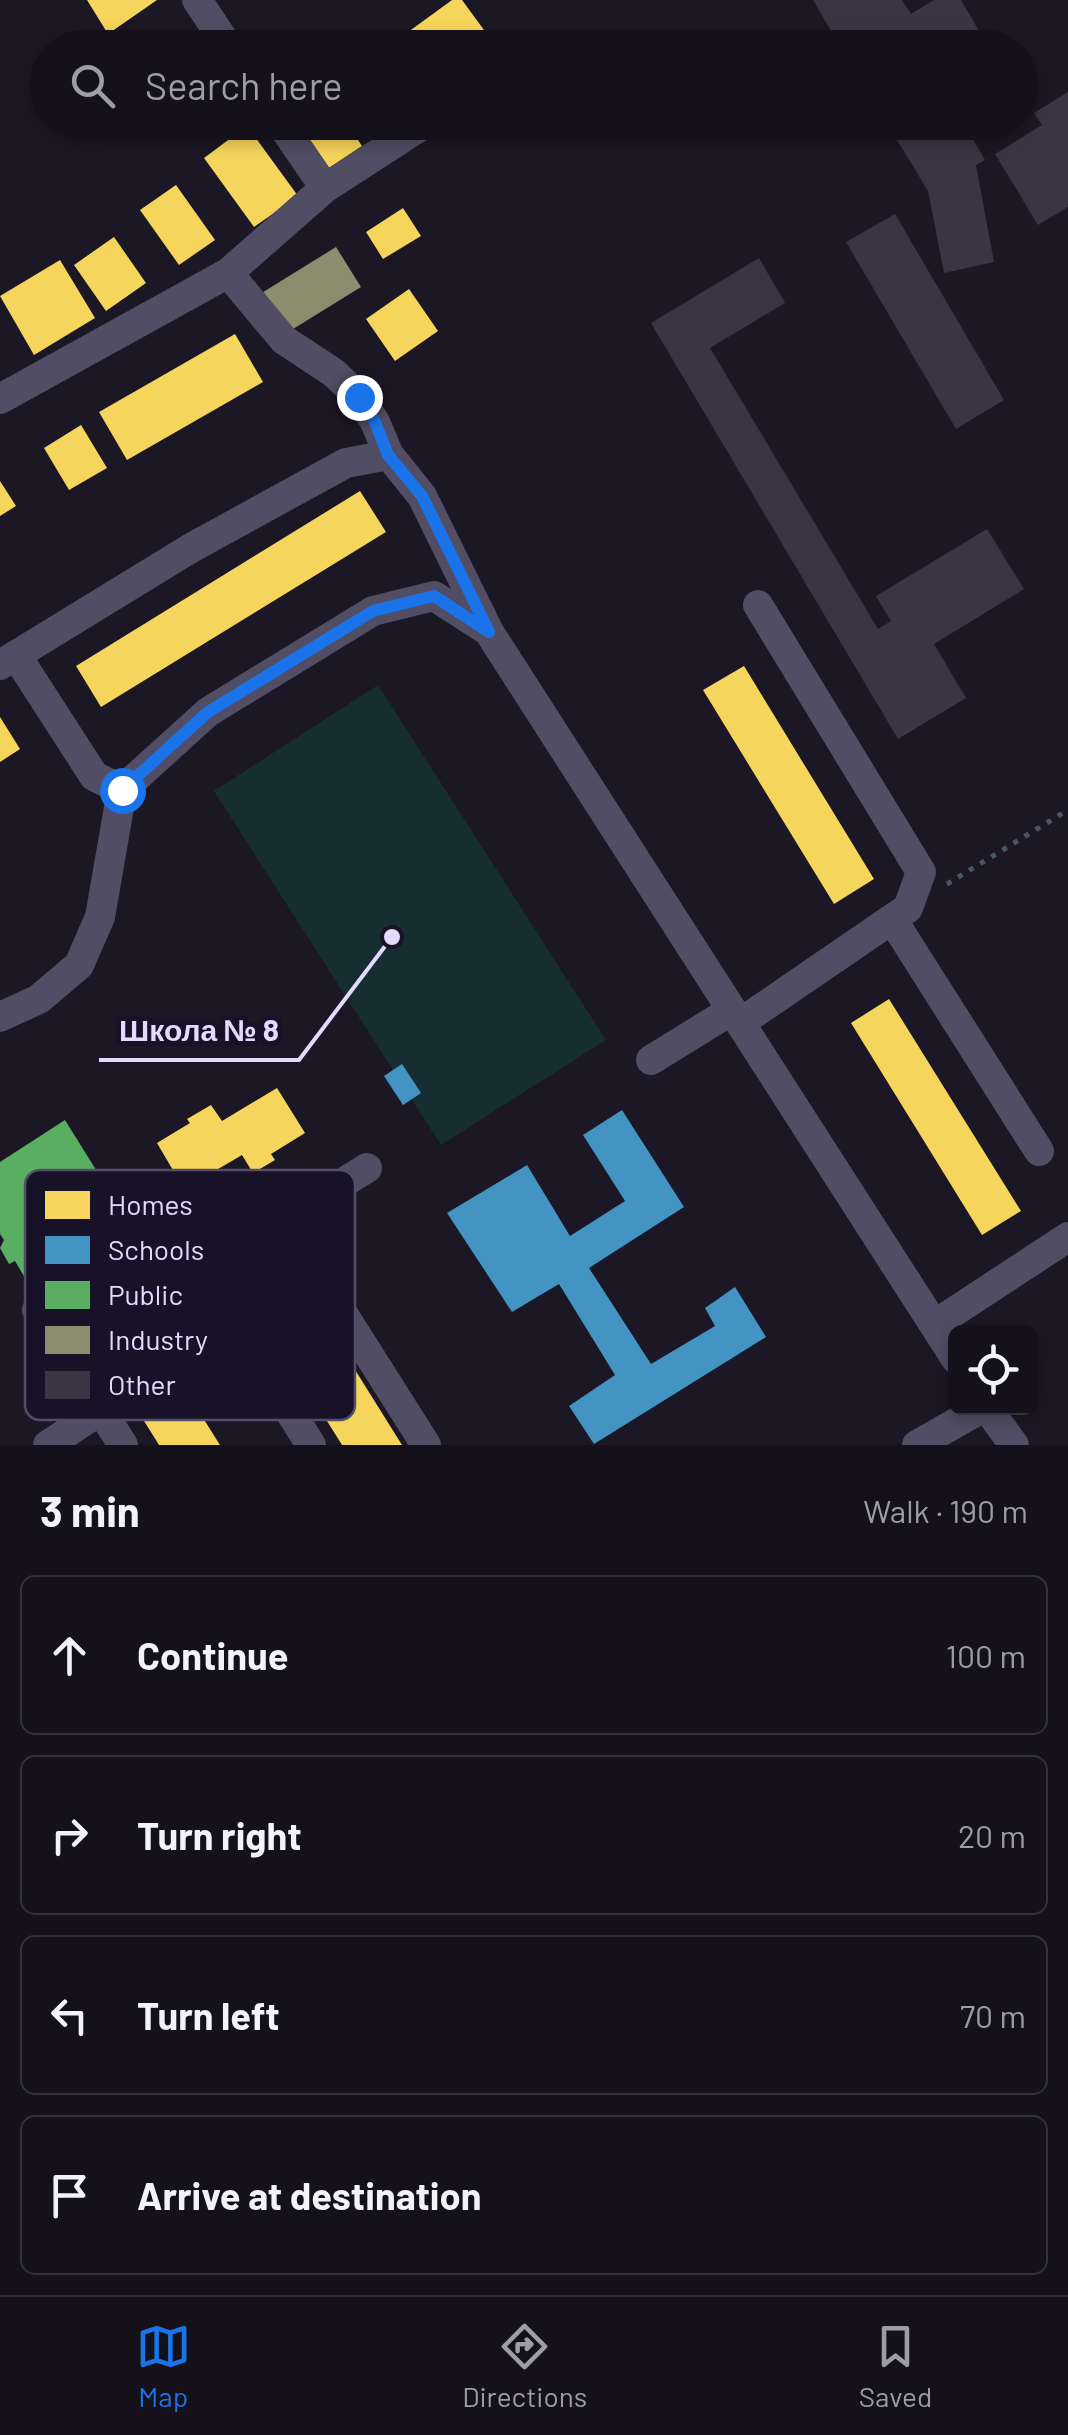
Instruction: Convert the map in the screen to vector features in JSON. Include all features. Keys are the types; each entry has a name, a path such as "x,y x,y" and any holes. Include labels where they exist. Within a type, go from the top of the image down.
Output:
{"street":[{"path":"197,0 218,30"},
{"path":"292,140 325,188"},
{"path":"0,399 228,273 325,188 398,140"},
{"path":"228,273 284,340 334,373 359,397 375,422 388,455 422,496 489,632 948,1347"},
{"path":"122,790 94,776 8,660 191,548 329,472 346,463 388,455"},
{"path":"0,1017 39,999 80,965 100,917 122,790 208,712 373,611 434,596 489,632"},
{"path":"651,1060 736,1017 900,914 921,872 758,605"},
{"path":"900,914 1039,1151"},
{"path":"355,1176 368,1168"},
{"path":"934,1325 1068,1237"},
{"path":"355,1334 426,1445"},
{"path":"918,1445 972,1415"},
{"path":"990,1415 1014,1445"},
{"path":"48,1445 86,1420"},
{"path":"108,1420 124,1445"},
{"path":"295,1420 311,1445"}],"path":[{"path":"900,914 1068,810"}],"green space":[{"path":"378,685 606,1040 441,1145 214,791"}],"building: Homes":[{"path":"87,0 157,0 114,30 106,30"},
{"path":"452,0 462,0 484,30 411,30"},
{"path":"228,140 257,140 298,196 254,227 204,158"},
{"path":"310,140 358,140 362,146 329,168"},
{"path":"176,185 215,240 179,265 140,210"},
{"path":"403,208 421,236 383,259 366,232"},
{"path":"114,237 146,283 106,311 74,265"},
{"path":"60,260 95,318 34,355 0,296"},
{"path":"409,289 438,331 395,361 366,319"},
{"path":"235,334 263,382 127,460 99,412"},
{"path":"81,425 107,468 69,490 44,448"},
{"path":"0,481 16,506 0,516"},
{"path":"360,491 386,532 101,707 76,666"},
{"path":"744,666 874,879 834,904 703,690"},
{"path":"0,717 20,749 0,762"},
{"path":"889,999 1021,1211 982,1235 851,1023"},
{"path":"277,1088 305,1133 271,1154 275,1160 258,1170 251,1170 242,1155 216,1170 173,1170 157,1143 211,1105 222,1121"},
{"path":"355,1370 402,1445 342,1445 326,1420 355,1420"},
{"path":"143,1420 204,1420 220,1445 159,1445"}],"building: Schools":[{"path":"402,1064 421,1093 403,1105 384,1076"},
{"path":"622,1110 684,1207 589,1268 651,1364 715,1326 705,1308 735,1287 766,1337 594,1444 569,1406 615,1375 559,1284 512,1312 447,1213 527,1165 570,1236 625,1201 583,1135"}],"building: Public":[{"path":"65,1120 96,1170 25,1170 25,1278 15,1261 9,1264 0,1248 4,1240 0,1234 0,1162"}],"building: Industry":[{"path":"336,247 361,287 285,334 260,294"}],"building: Other":[{"path":"813,0 902,0 911,14 934,0 961,0 978,30 830,30"},
{"path":"1068,92 1068,207 1038,225 995,154 1018,140 1038,140 1038,127 1042,125 1038,111"},
{"path":"897,140 973,140 985,160 976,165 994,262 944,273 928,191"},
{"path":"895,214 1004,400 956,429 846,242"},
{"path":"759,258 785,303 710,348 878,629 891,621 876,596 987,529 1024,589 934,644 966,698 898,739 651,323"}],"place":[{"name":"Школа № 8","path":"392,937"}],"route":[{"path":"122,790 208,712 373,611 434,596 489,632 422,496 388,455 375,422 359,397"}]}
